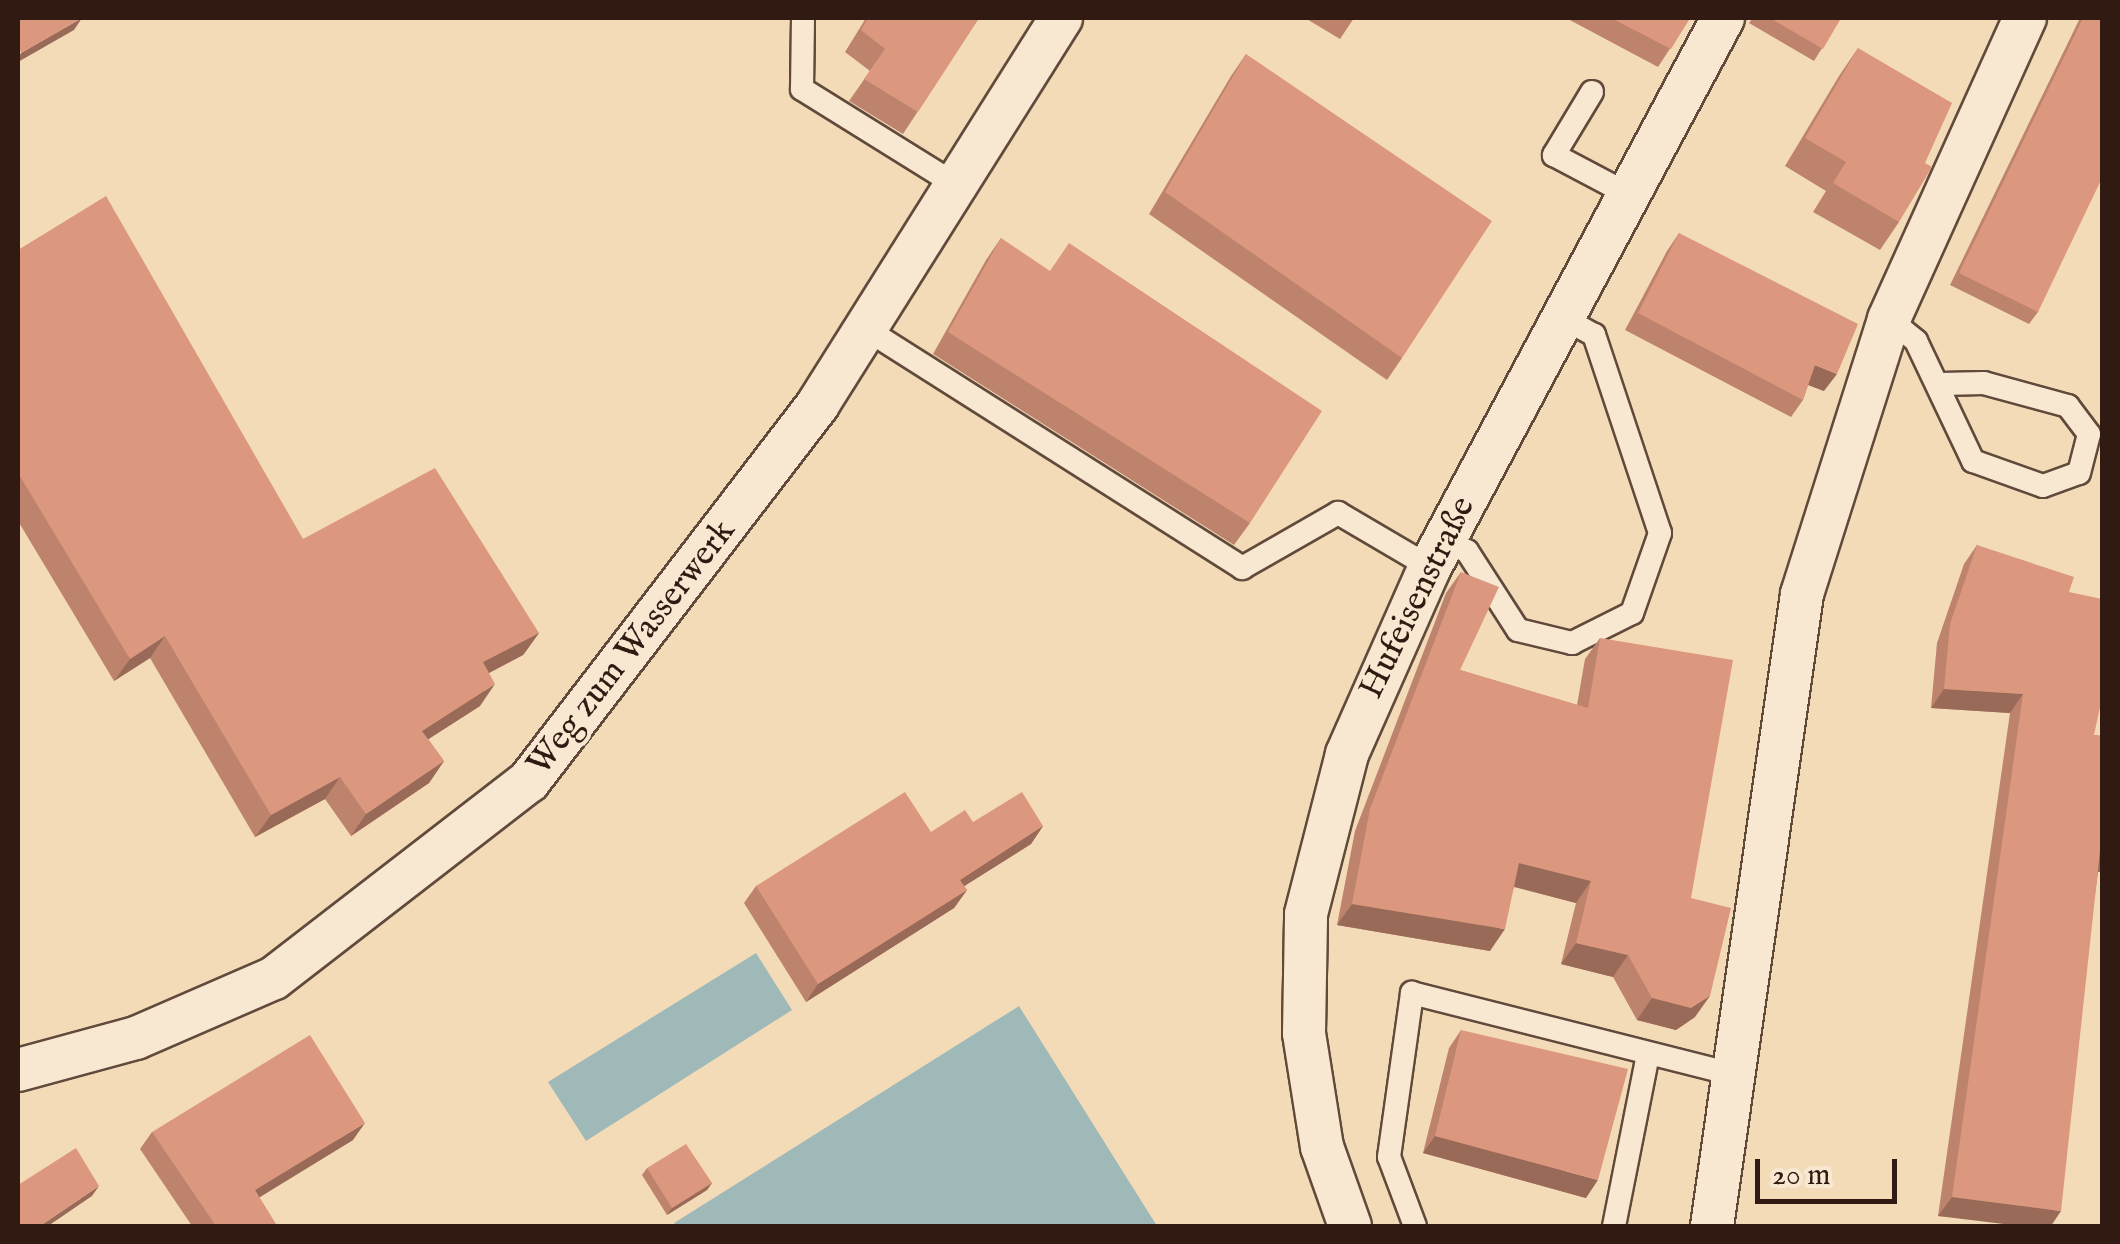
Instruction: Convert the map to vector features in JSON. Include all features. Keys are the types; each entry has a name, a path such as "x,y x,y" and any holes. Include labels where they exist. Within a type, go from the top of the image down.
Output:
{"street":[{"name":"Weg zum Wasserwerk","path":"18,1070 136,1038 274,978 529,781 866,329 1062,18"},
{"name":"Hufeisenstraße","path":"1350,1226 1322,1147 1304,1033 1306,914 1358,723 1438,554 1723,18"},
{"path":"1712,1226 1802,594 1888,319 2025,18"}],"lane":[{"path":"803,18 802,89 956,185"},
{"path":"1592,92 1554,155 1628,194"},
{"path":"866,329 1242,568 1338,513 1438,554 1466,551 1518,630 1572,642 1632,613 1660,533 1594,335 1563,318"},
{"path":"1888,319 1906,329 1941,384 1973,460 2043,486 2080,473 2089,434 2068,406 1984,384 1941,384"},
{"path":"1415,1226 1389,1158 1412,993 1732,1074"},
{"path":"1614,1226 1648,1054"}],"water":[{"path":"756,953 792,1010 586,1141 548,1082"},
{"path":"1019,1006 1157,1226 674,1223"}],"building":[{"path":"18,18 82,18 21,53"},
{"path":"868,18 979,18 918,112 864,79 885,49 861,30"},
{"path":"1611,18 1690,18 1671,49"},
{"path":"1770,18 1841,18 1823,49"},
{"path":"2083,18 2102,18 2102,178 2038,312 1959,273"},
{"path":"1858,48 1952,103 1925,163 1932,167 1899,222 1833,183 1846,162 1805,138"},
{"path":"1246,54 1492,221 1402,358 1165,192"},
{"path":"106,196 303,539 435,468 539,633 483,662 495,684 422,731 444,761 366,814 340,777 271,815 165,636 130,659 18,473 18,250"},
{"path":"1679,233 1858,324 1837,374 1815,365 1803,400 1638,313"},
{"path":"1001,238 1050,271 1069,243 1322,411 1250,523 948,332"},
{"path":"1977,545 2074,577 2069,592 2102,599 2102,698 2094,735 2102,736 2102,851 2061,1211 1952,1197 2023,694 1944,689 1950,624"},
{"path":"1461,572 1499,587 1460,670 1588,708 1600,638 1733,660 1691,898 1731,908 1710,996 1691,1008 1652,998 1628,955 1576,943 1591,881 1519,863 1505,929 1352,904 1370,809"},
{"path":"905,792 931,832 965,810 973,822 1022,792 1043,826 960,880 967,890 818,984 756,886"},
{"path":"1461,1030 1628,1069 1598,1180 1435,1136"},
{"path":"310,1035 365,1123 255,1190 277,1226 216,1226 152,1132"},
{"path":"686,1144 712,1183 672,1208 647,1168"},
{"path":"76,1148 99,1186 40,1226 18,1226 18,1185"}]}
